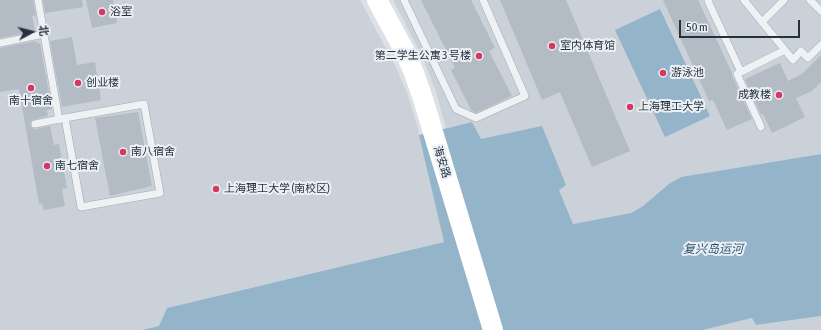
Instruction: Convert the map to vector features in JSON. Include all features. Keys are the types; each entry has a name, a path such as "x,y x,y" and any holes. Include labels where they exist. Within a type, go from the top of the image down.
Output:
{"street":[{"name":"海安路","path":"377,0 405,52 414,73 433,130 493,330"}],"lane":[{"path":"35,124 62,119 144,104 160,193 81,207 62,119 44,34 38,0"},
{"path":"404,0 456,109 476,118 525,96 483,0"},
{"path":"709,0 708,1 741,72"},
{"path":"744,0 793,60 801,52 808,58 821,44"},
{"path":"762,22 784,0"},
{"path":"810,0 821,11"},
{"path":"0,44 44,34"},
{"path":"761,127 737,74 785,50"}],"shaded area":[{"name":"上海理工大学 (南校区)","path":"0,0 360,0 395,65 407,93 418,128 444,242 167,308 159,326 142,330 0,330"},
{"name":"上海理工大学","path":"393,0 821,0 821,154 681,177 670,183 643,206 631,213 573,224 559,190 481,140 472,122 446,128 436,92 423,58"},
{"path":"821,316 821,330 703,330 753,318 756,325"}],"water":[{"name":"游泳池","path":"660,9 710,116 665,137 615,30"},
{"name":"复兴岛运河","path":"472,122 481,139 542,126 566,185 559,190 573,224 631,213 643,206 670,183 681,177 821,154 821,316 756,325 752,318 703,330 142,330 159,326 167,308 444,242 419,135"}],"building":[{"path":"0,0 33,0 36,15 32,16 35,31 0,38"},
{"path":"43,0 82,0 83,7 45,13"},
{"name":"浴室","path":"86,0 113,0 117,23 92,28"},
{"name":"第二学生公寓 3 号楼","path":"421,0 471,0 495,48 489,51 512,96 476,113 471,110 451,70 455,68"},
{"name":"室内体育馆","path":"500,0 566,0 630,151 592,167 560,92 542,100"},
{"path":"663,0 698,0 752,119 727,130 713,100 709,101"},
{"name":"创业楼","path":"72,37 77,65 95,62 101,100 62,107 50,41"},
{"path":"36,41 37,43 40,43 52,109 47,110 48,116 32,120 30,125 32,128 36,129 50,126 54,145 59,144 67,188 62,189 65,206 44,210 42,203 39,204 19,89 0,92 0,48"},
{"name":"成教楼","path":"821,55 821,82 812,91 796,98 805,117 772,133 763,114 761,115 745,79 780,63 788,81 802,74"},
{"name":"南八宿舍","path":"138,112 152,186 110,196 95,118"}],"place":[{"name":"浴室","path":"102,12"},
{"name":"室内体育馆","path":"552,46"},
{"name":"第二学生公寓 3 号楼","path":"479,56"},
{"name":"游泳池","path":"663,73"},
{"name":"创业楼","path":"78,83"},
{"name":"南十宿舍","path":"31,88"},
{"name":"成教楼","path":"779,95"},
{"name":"上海理工大学","path":"630,107"},
{"name":"南八宿舍","path":"123,152"},
{"name":"南七宿舍","path":"47,166"},
{"name":"上海理工大学 (南校区)","path":"216,189"}]}
